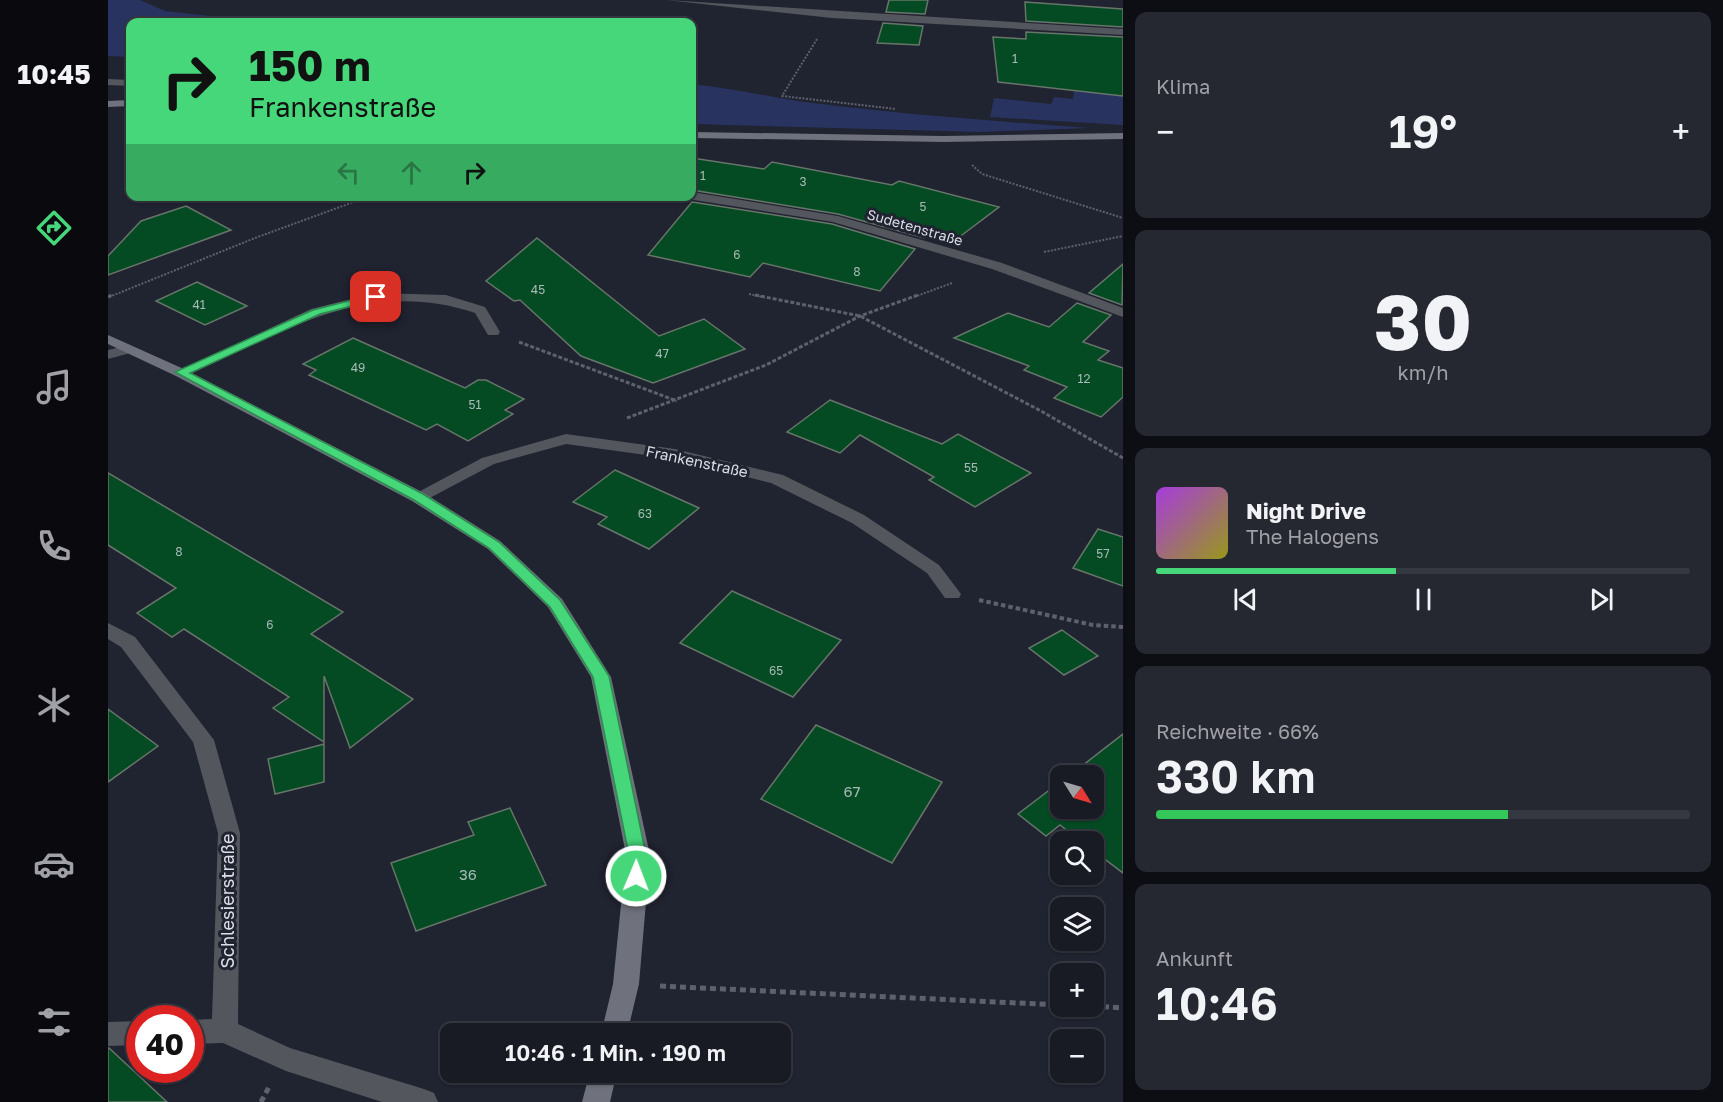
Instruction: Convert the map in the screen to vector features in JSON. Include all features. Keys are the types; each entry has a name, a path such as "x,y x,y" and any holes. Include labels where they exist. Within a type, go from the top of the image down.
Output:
{"street":[{"path":"670,0 832,15 1123,32"},
{"path":"108,82 126,83"},
{"path":"108,104 126,102"},
{"path":"696,135 943,139 1123,136"},
{"name":"Sudetenstraße","path":"696,197 834,219 997,266 1123,313"},
{"path":"181,372 316,312 376,297 446,299 480,310 493,332"},
{"path":"108,339 181,372 418,497 494,545 555,603 601,676 638,855 626,984 617,1023"},
{"path":"108,355 129,349"},
{"name":"Frankenstraße","path":"418,497 488,461 566,439 675,454 777,479 858,519 933,569 952,594"},
{"name":"Schlesierstraße","path":"108,630 128,642 202,740 230,832 225,1031"},
{"path":"204,1032 225,1031 286,1059 424,1102"},
{"path":"108,1034 126,1033"},
{"path":"596,1102 601,1083"}],"path":[{"path":"832,15 782,96 906,110"},
{"path":"943,139 982,174 1123,218"},
{"path":"108,297 255,238 356,201"},
{"path":"621,420 677,401 720,380 766,365 860,316 997,266 1030,256 1123,236"},
{"path":"749,294 860,316 1041,411 1123,458"},
{"path":"493,332 677,401"},
{"path":"952,594 1093,625 1123,627"},
{"path":"626,984 1050,1005"},
{"path":"1104,1007 1123,1008"}],"shaded area":[{"path":"108,0 140,0 165,11 229,18 126,18 126,57 108,56"},
{"path":"696,85 840,106 1090,128 980,132 696,124"},
{"path":"1074,91 1123,96 1123,125 990,117 994,98 1051,104 1054,97 1073,99"}],"building":[{"path":"889,0 928,0 925,14 886,12"},
{"path":"1025,2 1123,9 1123,27 1026,21"},
{"path":"883,23 923,26 919,45 877,43"},
{"path":"1026,32 1123,37 1123,96 998,82 993,37 1026,39"},
{"path":"696,159 764,169 772,162 892,185 899,181 999,207 954,241 928,233 924,238 838,214 696,191"},
{"path":"692,202 832,224 915,249 880,291 763,263 750,277 648,255"},
{"path":"186,206 231,230 108,275 108,256 141,221"},
{"path":"537,238 659,336 704,319 745,349 653,383 581,356 520,300 514,301 486,281"},
{"path":"1123,264 1122,305 1089,293"},
{"path":"197,282 247,306 205,325 156,301"},
{"path":"1077,303 1111,315 1083,342 1109,351 1098,360 1123,368 1123,397 1101,417 1054,398 1067,387 1024,370 1029,366 954,338 1008,313 1049,327"},
{"path":"353,338 465,388 478,380 486,380 524,399 505,410 513,414 468,441 437,424 426,430 309,375 316,370 303,364"},
{"path":"830,400 942,444 958,434 1031,473 975,507 929,480 934,477 860,435 840,453 787,432"},
{"path":"615,470 699,508 649,549 598,524 607,517 573,502"},
{"path":"108,473 343,612 311,634 413,699 350,748 324,676 324,742 273,708 289,697 184,629 172,637 137,613 176,588 108,545"},
{"path":"1098,529 1123,537 1123,586 1073,568"},
{"path":"732,591 841,640 793,697 680,643"},
{"path":"1062,630 1098,656 1064,675 1029,648"},
{"path":"108,709 158,746 108,782"},
{"path":"816,725 942,782 892,863 761,799"},
{"path":"1123,734 1123,873 1104,859 1104,831 1067,831 1060,825 1046,836 1018,814 1050,790 1050,819 1104,819 1104,765 1083,765"},
{"path":"324,744 324,782 275,794 268,759"},
{"path":"510,808 546,885 416,931 391,863 474,835 468,822"},
{"path":"109,1048 126,1064 126,1083 147,1083 167,1102 108,1102"}],"route":[{"path":"376,297 316,312 181,372 418,497 494,545 555,603 601,676 638,855 636,876"}]}
